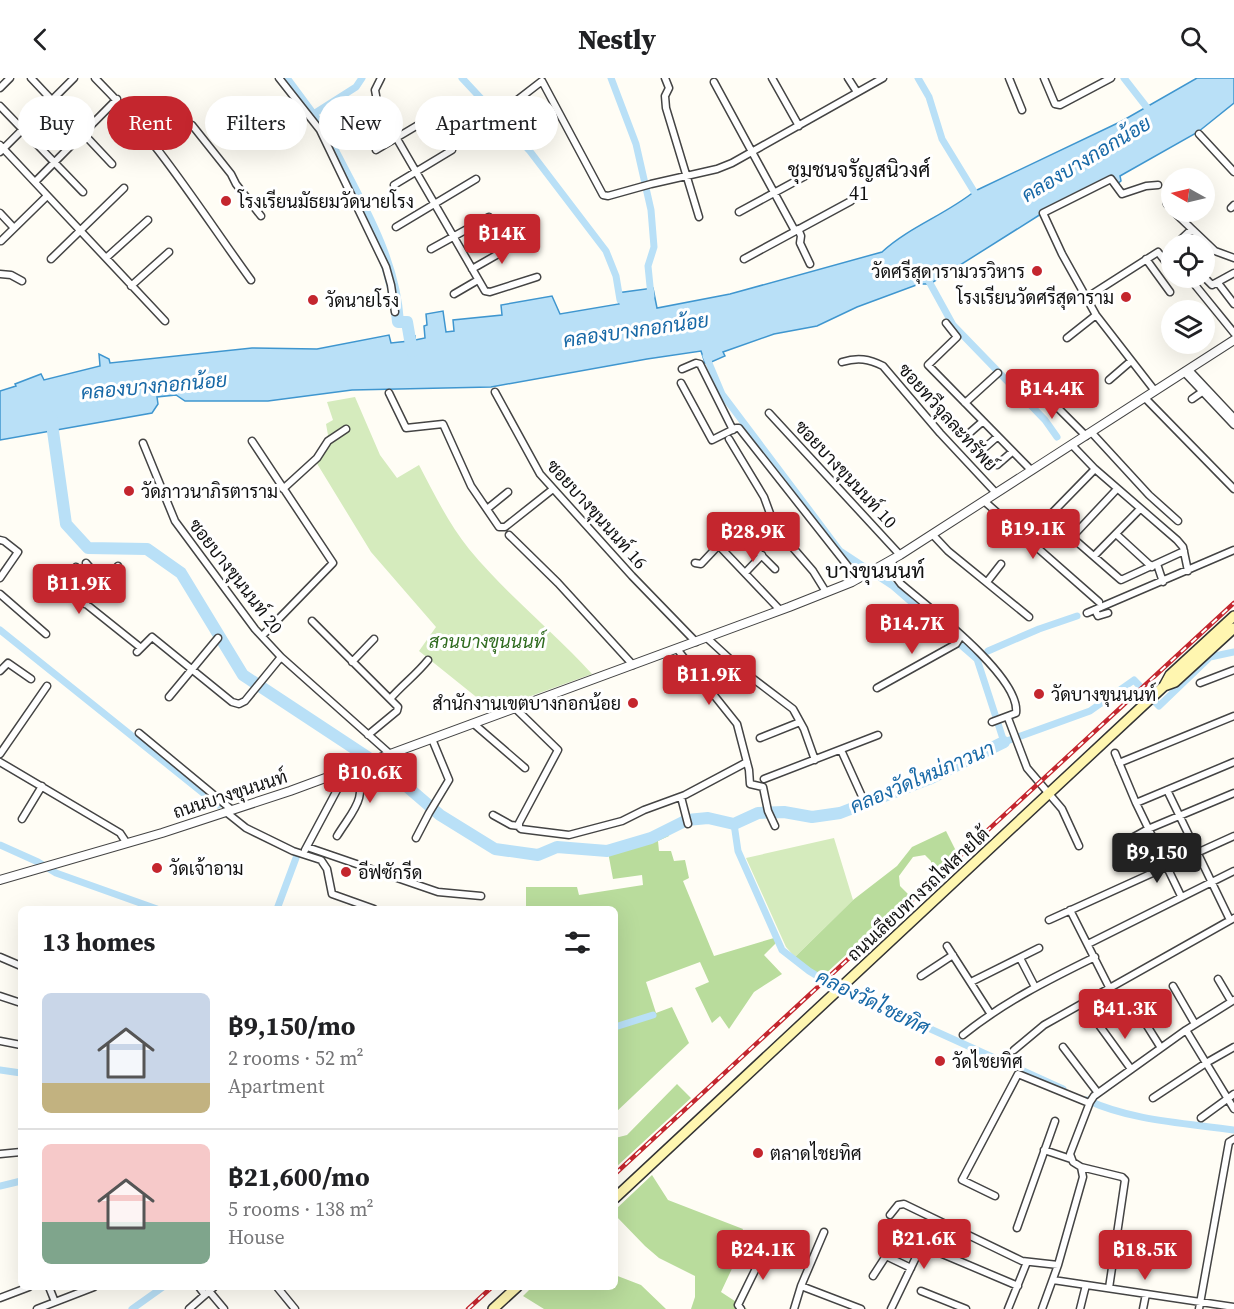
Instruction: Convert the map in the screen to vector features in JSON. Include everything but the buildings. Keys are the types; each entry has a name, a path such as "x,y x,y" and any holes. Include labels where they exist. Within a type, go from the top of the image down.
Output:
{"main road":[{"path":"1172,679 1234,616"},
{"path":"1172,679 1234,628"},
{"name":"ถนนเลียบทางรถไฟสายใต้","path":"618,1195 1172,679"},
{"path":"493,1309 514,1290"}],"street":[{"path":"0,88 10,78"},
{"path":"31,78 48,96"},
{"path":"56,96 74,78"},
{"path":"95,78 114,96"},
{"path":"279,78 320,130 336,160 386,267 392,285 395,312"},
{"path":"376,96 375,90 381,78"},
{"path":"665,78 669,88 665,96 666,108 699,217"},
{"path":"772,78 799,126"},
{"path":"849,78 857,92"},
{"path":"520,96 541,79 603,195 608,196 717,169 752,153 883,78"},
{"path":"1009,78 1022,110"},
{"path":"1044,78 1057,105 1111,78"},
{"path":"714,82 774,193 801,233 800,243 810,264"},
{"path":"0,106 18,125"},
{"path":"95,122 107,109"},
{"path":"193,126 261,216"},
{"path":"18,133 1,148 165,321"},
{"path":"1199,134 1234,172"},
{"path":"95,146 112,164"},
{"path":"42,150 82,192"},
{"path":"35,182 67,150"},
{"path":"158,150 251,280"},
{"path":"403,150 487,292 537,277"},
{"path":"394,184 452,150"},
{"path":"739,212 818,169"},
{"path":"396,227 476,179"},
{"path":"1155,391 1096,315 1043,213 1110,179 1122,194 1146,186 1158,185"},
{"path":"51,259 124,188"},
{"path":"1,241 47,196"},
{"path":"744,259 851,201"},
{"path":"0,213 14,228"},
{"path":"431,249 489,217"},
{"path":"106,258 148,220"},
{"path":"1185,222 1215,251 1234,258"},
{"path":"1187,234 1192,229"},
{"path":"472,269 521,241"},
{"path":"131,286 169,252"},
{"path":"1086,298 1158,252 1161,256"},
{"path":"1146,259 1170,291"},
{"path":"1215,284 1234,273"},
{"path":"0,274 11,275 22,281"},
{"path":"454,294 478,280"},
{"path":"1218,283 1234,304"},
{"path":"1197,288 1234,333"},
{"path":"1067,338 1096,315"},
{"path":"946,322 957,336 927,365 1031,470"},
{"name":"ถนนบางขุนนนท์","path":"0,880 229,811 290,790 516,709 858,579 933,535 1234,340"},
{"name":"ซอยทวีจุลละทรัพย์","path":"842,362 855,358 874,361 883,366 940,433 996,493"},
{"path":"1109,380 1131,361"},
{"path":"682,369 696,363 700,364 733,430"},
{"path":"1186,371 1234,424"},
{"path":"1186,371 1234,418"},
{"path":"965,403 998,373"},
{"path":"681,383 712,440 739,428 858,579"},
{"path":"1036,386 1178,521"},
{"name":"ซอยบางขุนนนท์ 16","path":"495,392 532,463 632,576 696,642"},
{"path":"1192,399 1203,392"},
{"path":"389,393 406,428 443,424 471,486 497,525 505,527 553,489"},
{"path":"1145,398 1234,489"},
{"name":"ซอยบางขุนนนท์ 10","path":"769,412 900,555"},
{"path":"966,436 982,423"},
{"path":"283,489 317,458 328,441 346,429"},
{"path":"980,452 997,437"},
{"path":"729,439 764,497 775,527 813,571 826,592"},
{"path":"252,441 333,563 262,636"},
{"name":"ซอยบางขุนนนท์ 20","path":"143,443 175,521 262,636 281,657 390,754"},
{"path":"1071,445 1117,489 1177,540 1184,551 1188,571"},
{"path":"997,465 1012,452"},
{"path":"1095,469 1051,515 1051,518 1121,580 1184,551"},
{"path":"1072,537 1117,489"},
{"path":"487,509 508,492"},
{"path":"984,501 1104,607 1112,620"},
{"path":"1094,555 1140,509"},
{"path":"1116,534 1154,566 1163,582"},
{"path":"509,535 558,583 633,665"},
{"path":"933,535 948,551 1029,616"},
{"path":"0,540 18,552 0,578"},
{"path":"747,541 775,569"},
{"path":"695,563 698,565 719,547 780,610"},
{"path":"1087,613 1234,550"},
{"path":"745,573 762,555"},
{"path":"892,560 895,576 901,584 961,636 1006,683 1017,711 1008,718 996,721"},
{"path":"86,563 103,583"},
{"path":"0,564 6,569"},
{"path":"987,582 1001,564"},
{"path":"85,604 118,566"},
{"path":"76,567 65,586 85,604 139,650 152,637 232,702 239,704 245,700 281,657"},
{"path":"0,594 46,634"},
{"path":"312,621 398,707 397,711 368,735"},
{"path":"877,688 956,644 961,636"},
{"path":"170,697 218,638"},
{"path":"706,638 743,671 793,709 801,722 815,760"},
{"path":"352,662 374,639"},
{"path":"677,649 737,724 750,784 763,787 768,811 775,826"},
{"path":"390,699 416,675 428,660"},
{"path":"0,671 8,663 31,679"},
{"path":"1200,683 1234,670"},
{"path":"0,754 47,686"},
{"path":"516,709 558,750 519,826"},
{"path":"1119,763 1234,716"},
{"path":"1008,718 1027,768 1062,809 1079,846"},
{"path":"760,738 801,722"},
{"path":"474,724 525,768"},
{"path":"139,734 246,828 326,864 332,894 367,906"},
{"path":"764,779 878,735"},
{"path":"416,838 449,780 432,739"},
{"path":"841,750 865,802"},
{"path":"1115,753 1136,803 1181,896"},
{"path":"493,815 511,825 519,826 521,830 569,835 622,821 644,810 681,797 747,762"},
{"path":"1136,803 1234,762"},
{"path":"0,763 120,832 126,842"},
{"path":"337,836 360,797 361,780 356,765"},
{"path":"302,854 337,790 337,772"},
{"path":"21,819 42,786"},
{"path":"1014,1050 1044,1024 1232,919 1167,790"},
{"path":"1121,844 1148,829 1234,793"},
{"path":"681,797 688,824"},
{"path":"1049,920 1234,836"},
{"path":"307,848 438,892 481,896"},
{"path":"1088,944 1234,871"},
{"path":"1070,910 1109,987"},
{"path":"947,946 990,1013"},
{"path":"971,982 1039,948"},
{"path":"921,976 953,955"},
{"path":"0,957 18,965"},
{"path":"963,1035 990,1013 1095,957"},
{"path":"1020,958 1035,987"},
{"path":"1071,1159 1070,1154 1090,1103 1096,1094 1196,1023 1233,1000 1218,979"},
{"path":"1173,986 1196,1023"},
{"path":"0,996 18,1002"},
{"path":"1134,1005 1161,1048"},
{"path":"1099,1025 1131,1069"},
{"path":"1186,1030 1234,1109"},
{"path":"0,1041 18,1044"},
{"path":"1064,1047 1096,1094"},
{"path":"1153,1098 1234,1047"},
{"path":"995,1196 962,1180 1018,1074 1090,1103"},
{"path":"1201,1118 1234,1094"},
{"path":"1017,1228 1054,1121"},
{"path":"1200,1306 1229,1142 1234,1139"},
{"path":"1044,1150 1071,1159 1081,1167 1122,1177 1125,1180 1109,1288"},
{"path":"0,1154 18,1152"},
{"path":"1042,1309 1058,1265 1083,1177 1081,1167"},
{"path":"890,1215 901,1203 1028,1262 1058,1265"},
{"path":"891,1309 934,1220"},
{"path":"794,1309 801,1286 824,1232"},
{"path":"1116,1246 1185,1254"},
{"path":"741,1309 738,1305 764,1252"},
{"path":"940,1253 1018,1286"},
{"path":"873,1276 886,1256 911,1268"},
{"path":"1008,1309 1028,1262"},
{"path":"1053,1280 1146,1294 1200,1306 1234,1307"},
{"path":"1080,1309 1086,1284"},
{"path":"801,1286 842,1306 861,1309"},
{"path":"0,1298 21,1290"},
{"path":"50,1290 55,1302"},
{"path":"37,1309 86,1290"},
{"path":"279,1290 295,1309"},
{"path":"189,1309 209,1291 224,1309"},
{"path":"921,1291 966,1309"},
{"path":"1143,1309 1146,1294"}],"green space":[{"name":"สวนบางขุนนนท์","path":"355,397 380,455 397,478 419,465 448,519 483,566 592,674 490,708 419,651 436,627 371,552 313,457 328,435 326,424 333,420 327,402"},
{"path":"665,827 669,836 658,841 659,851 671,851 674,861 685,860 689,878 683,881 714,956 774,938 776,943 764,955 782,974 754,992 729,1029 720,1016 712,1023 695,988 709,982 700,962 646,982 656,1013 672,1007 689,1043 618,1110 618,906 526,906 526,887 577,887 579,895 643,885 642,875 613,879 608,852"},
{"path":"946,831 957,853 931,877 931,861 925,855 913,857 899,876 900,886 910,896 822,977 795,957 853,900 897,866 912,847"},
{"path":"834,838 853,900 795,957 786,947 746,858"},
{"path":"677,1084 691,1098 618,1165 618,1137 627,1135"},
{"path":"652,1175 668,1200 743,1229 739,1239 744,1243 721,1292 747,1309 691,1309 695,1297 695,1276 659,1258 645,1246 618,1218 618,1207"},
{"path":"618,1276 641,1285 666,1309 544,1309 523,1296 529,1290 618,1290"}],"water":[{"name":"คลองบางกอกน้อย","path":"1197,78 1234,78 1234,103 1198,132 1120,176 1121,181 1117,184 1112,177 1041,214 930,284 919,284 857,307 817,326 774,334 723,352 725,356 709,363 705,363 701,351 491,387 352,390 268,401 185,401 176,395 157,397 158,404 152,413 0,440 0,391 41,374 44,380 100,366 99,354 109,359 110,363 252,348 317,349 389,335 391,343 409,341 409,338 415,336 415,340 425,338 426,314 443,311 446,332 454,331 453,320 502,315 501,305 552,296 560,314 619,304 617,293 653,288 657,308 730,294 882,252 904,235 975,191 1122,121"}],"waterway":[{"path":"284,78 319,125"},
{"path":"312,115 356,87 362,78"},
{"path":"462,78 529,150 606,251 616,276 620,300"},
{"path":"611,78 636,144 651,210 654,247 648,266 651,296"},
{"path":"918,78 929,97 942,139 978,198"},
{"name":"คลองบางกอกน้อย","path":"1124,78 1152,114"},
{"path":"333,150 373,229 390,275 398,322 407,322 412,351"},
{"path":"926,276 953,325 1045,420 1057,437"},
{"path":"706,356 722,394 840,551 893,586 977,659 1004,742 1090,711 1134,680 1159,706 1210,657 1234,652"},
{"name":"คลองวัดใหม่ภาวนา","path":"51,417 66,524 88,548 147,549 181,573 243,675 390,772 440,815 495,849 538,855 557,847 607,851 651,838 687,820 708,818 734,824 758,813 784,812 812,817 840,813 929,779 1004,742"},
{"path":"988,651 1039,629 1077,616"},
{"path":"0,630 218,805"},
{"name":"คลองวัดไชยทิศ","path":"734,824 738,851 782,950 829,983 1063,1089"},
{"path":"0,845 56,873 149,906"},
{"path":"278,906 296,858"},
{"path":"618,1026 653,1015"},
{"path":"0,1070 18,1073"},
{"name":"คลองวัดไชยทิศ","path":"1087,1100 1140,1117 1234,1130"},
{"path":"0,1186 18,1182"},
{"path":"132,1309 159,1290"}],"railway":[{"path":"618,1171 1234,603"},
{"path":"468,1309 489,1290"}],"place":[{"name":"โรงเรียนมัธยมวัดนายโรง","path":"226,201"},
{"name":"วัดศรีสุดารามวรวิหาร","path":"1037,271"},
{"name":"โรงเรียนวัดศรีสุดาราม","path":"1126,297"},
{"name":"วัดนายโรง","path":"313,300"},
{"name":"วัดภาวนาภิรตาราม","path":"129,491"},
{"name":"วัดบางขุนนนท์","path":"1039,694"},
{"name":"สำนักงานเขตบางกอกน้อย","path":"633,703"},
{"name":"วัดเจ้าอาม","path":"157,868"},
{"name":"อีฟซักรีด","path":"346,872"},
{"name":"วัดไชยทิศ","path":"940,1061"},
{"name":"ตลาดไชยทิศ","path":"758,1153"}],"district":[{"name":"ชุมชนจรัญสนิวงศ์ 41","path":"859,182"},
{"name":"บางขุนนนท์","path":"875,570"}]}
